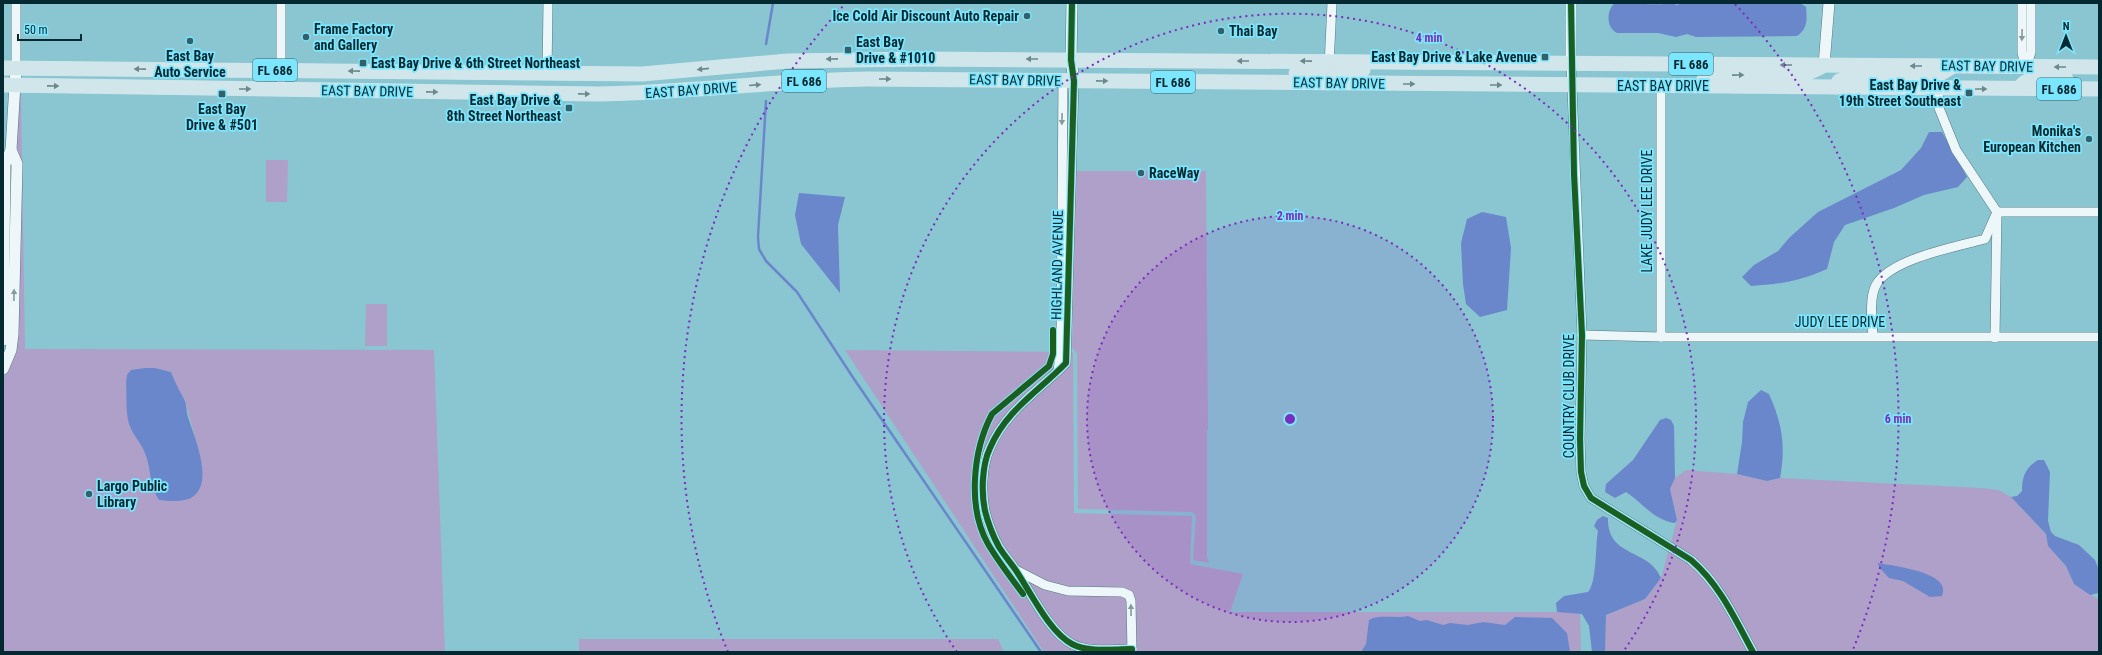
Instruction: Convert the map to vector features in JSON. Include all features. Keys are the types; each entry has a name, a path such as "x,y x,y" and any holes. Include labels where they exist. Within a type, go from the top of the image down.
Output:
{"main road":[{"name":"EAST BAY DRIVE","path":"10,68 547,74 675,72 788,61 828,59 2099,67"},
{"path":"1212,82 1234,73 1313,74 1323,69 1329,61"},
{"path":"1328,83 1335,75 1345,71 1424,71 1436,68 1443,62"},
{"path":"1571,85 1584,73 1691,73 1699,71 1709,64"},
{"path":"1688,86 1700,80 1731,75 1804,75 1824,65"},
{"path":"1836,87 1839,81 1848,77 1927,77 1938,75 1953,66"},
{"name":"EAST BAY DRIVE","path":"9,85 598,94 690,91 828,79 2099,89"},
{"path":"2018,89 2023,83 2037,79 2099,79"}],"street":[{"path":"3,340 5,164 10,150 9,85 16,3"},
{"path":"281,3 281,89"},
{"path":"547,74 548,3"},
{"name":"HIGHLAND AVENUE","path":"1016,570 1045,585 1068,592 1122,592 1129,595 1131,601 1132,650 1086,649 1071,644 1057,632 1033,600 1016,570 1000,548 985,511 983,488 984,467 989,449 1009,415 1058,371 1061,347 1069,81 1072,60 1072,3"},
{"path":"1328,83 1332,3"},
{"path":"1571,3 1571,63"},
{"path":"1824,65 1830,3"},
{"path":"2022,3 2022,53 2026,67"},
{"path":"2026,67 2031,52 2031,3"},
{"name":"COUNTRY CLUB DRIVE","path":"1571,63 1582,335 1580,439 1584,486 1591,498 1691,560 1705,572 1720,591 1753,652"},
{"name":"LAKE JUDY LEE DRIVE","path":"1661,86 1661,337"},
{"path":"1938,88 1939,108 1956,150 1997,212 1995,338"},
{"path":"3,369 11,350 13,334 17,164 10,150"},
{"path":"1997,212 2099,212"},
{"path":"1873,336 1871,313 1876,284 1895,267 1901,264 1941,250 1985,239 1997,212"},
{"name":"JUDY LEE DRIVE","path":"1582,335 1661,337 2099,337"}],"shaded area":[{"path":"18,90 21,90 25,349 434,350 445,652 3,652 3,379 7,372","holes":["155,368 171,372 177,390 185,400 199,452 202,467 200,488 151,481 147,457 142,446 130,428 126,382 131,370"]},
{"path":"266,160 288,160 287,202 266,202"},
{"path":"1076,171 1206,171 1208,429 1207,557 1209,563 1193,560 1196,516 1192,512 1078,509 1077,353 1072,348"},
{"path":"366,304 387,304 387,346 365,346"},
{"path":"845,350 1073,352 1074,513 1192,516 1190,564 1243,574 1230,612 1580,612 1581,652 1044,652"},
{"path":"1686,470 1737,474 1767,481 1780,478 1999,490 2011,497 2046,534 2048,546 2066,566 2074,584 2099,600 2099,652 1605,652 1606,615 1645,599 1661,578 1677,520 1670,489 1675,478"},
{"path":"579,639 998,639 1004,652 579,652"}],"water":[{"path":"1615,3 1672,3 1677,5 1682,3 1800,3 1806,7 1806,20 1805,27 1797,36 1696,37 1687,34 1676,37 1658,33 1617,33 1613,31 1608,19 1610,10"},
{"path":"1929,132 1942,132 1967,177 1958,187 1924,195 1894,208 1845,225 1834,242 1827,269 1790,281 1751,286 1742,277 1754,265 1778,251 1789,238 1818,212 1901,170 1921,148"},
{"path":"799,193 845,197 838,225 840,293 801,244 795,215"},
{"path":"1482,212 1506,217 1511,248 1507,310 1480,317 1466,304 1463,284 1461,243 1467,219"},
{"path":"155,368 171,372 185,401 187,415 198,446 202,468 200,488 192,498 178,501 159,500 152,485 146,455 129,424 126,382 127,375 131,370"},
{"path":"1761,390 1769,394 1780,425 1783,445 1780,478 1767,481 1737,474 1742,442 1743,422 1748,402"},
{"path":"1666,418 1671,420 1674,426 1675,478 1670,489 1677,520 1675,523 1654,515 1626,492 1615,498 1605,492 1606,484 1633,460 1660,420"},
{"path":"2038,460 2044,460 2050,472 2048,521 2051,532 2055,536 2079,545 2095,560 2099,570 2098,593 2090,595 2074,584 2066,566 2048,546 2046,534 2011,497 2017,496 2022,491 2025,473 2030,466"},
{"path":"1603,516 1608,518 1609,531 1614,540 1621,547 1648,562 1655,568 1661,578 1645,599 1606,615 1605,652 1592,652 1589,626 1582,614 1557,612 1556,603 1564,596 1588,592 1591,587 1594,573 1598,531 1594,526 1597,520"},
{"path":"1878,563 1908,568 1931,576 1939,581 1943,588 1942,596 1930,597 1903,581 1889,578 1879,567"},
{"path":"1408,616 1420,621 1427,620 1443,625 1450,623 1468,625 1483,622 1505,625 1515,617 1552,618 1567,633 1570,652 1361,652 1366,644 1369,620 1378,617"}],"waterway":[{"path":"766,44 773,3"},
{"path":"766,101 758,237 759,249 766,261 797,292 854,379 1041,652"}],"cycle path":[{"path":"1072,3 1071,60 1074,81 1066,363 1014,412 997,435 985,462 983,496 985,511 999,547 1015,569 1040,610 1056,630 1072,644 1079,647 1093,650 1132,649 1132,652"},
{"path":"1571,3 1574,174 1582,335 1580,439 1581,472 1584,486 1591,498 1691,560 1719,591 1753,652"},
{"path":"1023,594 988,544 981,529 975,496 977,461 980,444 992,414 1049,366 1053,354 1053,330"}],"place":[{"name":"Ice Cold Air Discount Auto Repair","path":"1027,16"},
{"name":"Thai Bay","path":"1221,31"},
{"name":"Frame Factory and Gallery","path":"306,37"},
{"name":"East Bay Auto Service","path":"190,41"},
{"name":"East Bay Drive & #1010","path":"848,50"},
{"name":"East Bay Drive & Lake Avenue","path":"1545,57"},
{"name":"East Bay Drive & 6th Street Northeast","path":"363,63"},
{"name":"East Bay Drive & 19th Street Southeast","path":"1969,93"},
{"name":"East Bay Drive & #501","path":"222,94"},
{"name":"East Bay Drive & 8th Street Northeast","path":"569,108"},
{"name":"Monika's European Kitchen","path":"2089,139"},
{"name":"RaceWay","path":"1141,173"},
{"name":"Largo Public Library","path":"89,494"}]}
